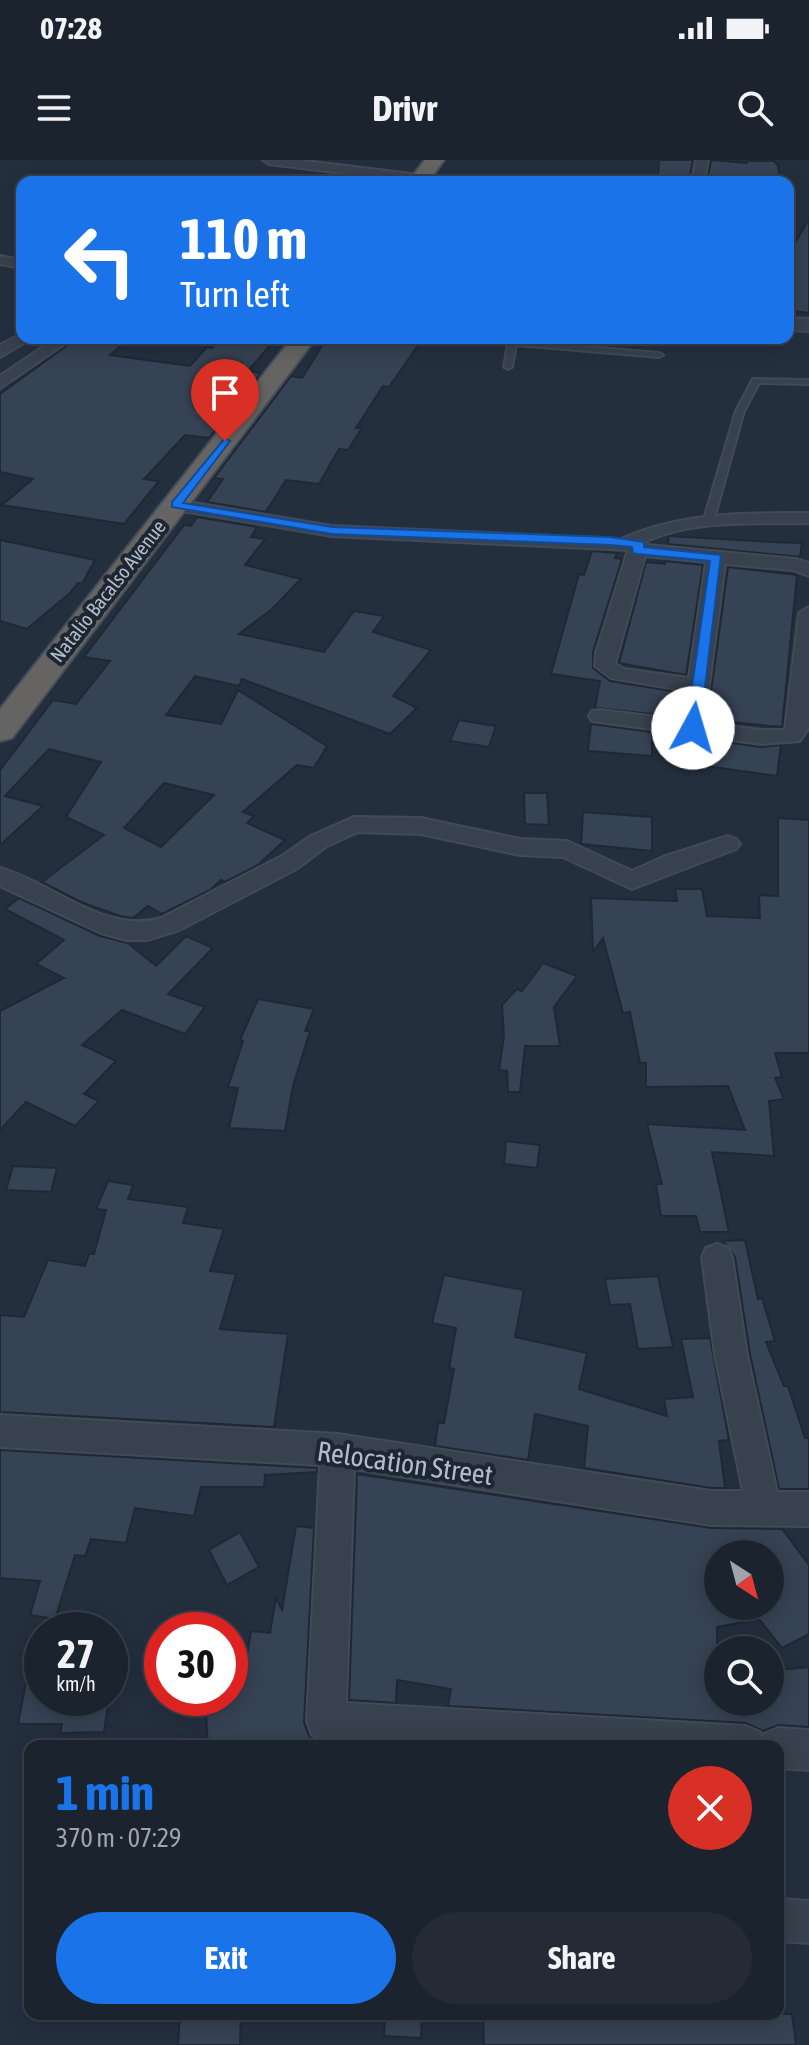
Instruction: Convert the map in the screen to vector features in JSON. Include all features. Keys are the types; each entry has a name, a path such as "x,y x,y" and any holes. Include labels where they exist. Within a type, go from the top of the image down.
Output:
{"highway":[{"path":"423,176 435,160"},
{"name":"Natalio Bacalso Avenue","path":"0,731 299,344"}],"street":[{"path":"269,160 388,176"},
{"path":"279,176 300,162"},
{"path":"0,383 57,344"},
{"path":"0,353 31,361"},
{"path":"176,505 332,531 634,546 796,565 809,570"},
{"path":"698,686 618,674 605,666 634,546 662,527 709,519 809,518"},
{"path":"693,728 716,558"},
{"path":"600,716 761,737 792,736 798,727 805,697 809,613"},
{"path":"0,876 110,927 147,931 170,924 290,862 338,830 354,824 421,826 520,847 567,849 632,881 671,863 728,844"},
{"path":"717,1257 731,1355 764,1510"},
{"name":"Relocation Street","path":"0,1431 338,1450 711,1508 809,1509"},
{"path":"338,1450 326,1721 645,1740"},
{"path":"784,1748 809,1750"},
{"path":"784,1920 809,1922"}],"lane":[{"path":"508,367 512,344 659,355"},
{"path":"709,519 740,411 756,381 809,382"}],"building":[{"path":"659,160 693,160 690,176 658,176"},
{"path":"711,160 747,163 774,161 779,176 708,176"},
{"path":"809,219 809,313 794,311 794,245"},
{"path":"69,344 121,346 110,355 190,366 207,347 212,348 216,344 271,344 248,371 261,373 209,438 185,435 144,479 159,481 124,524 2,505 33,479 0,472 0,394"},
{"path":"323,344 419,344 389,387 383,386 356,428 362,428 348,450 339,449 319,484 286,480 266,512 207,502 223,479 214,478 291,376 302,378"},
{"path":"197,517 257,527 251,537 265,539 245,565 301,579 272,609 239,634 324,652 354,611 384,616 373,632 431,650 393,696 417,708 390,734 242,679 239,686 195,676 166,715 221,724 238,690 327,746 314,768 297,765 243,812 254,816 247,823 285,840 258,865 225,882 221,880 210,890 162,914 148,906 133,918 120,916 81,902 42,882 104,835 66,817 101,762 49,749 5,796 43,806 0,845 0,770 53,700 76,704 110,661 84,657 184,525 191,526","holes":["164,783 214,795 161,847 124,828"]},
{"path":"669,536 802,543 800,557 668,544"},
{"path":"0,540 95,560 82,584 78,583 27,629 0,621"},
{"path":"592,551 617,553 615,558 622,559 593,652 593,668 610,681 685,693 681,717 595,708 600,681 551,674 579,574 584,575"},
{"path":"665,561 703,565 686,675 619,663 646,562 665,564"},
{"path":"728,567 797,575 782,727 707,720"},
{"path":"459,720 496,726 489,747 450,741"},
{"path":"591,724 652,732 652,756 588,751"},
{"path":"652,732 761,747 781,745 777,776 665,760"},
{"path":"524,793 547,793 549,825 525,824"},
{"path":"583,812 652,817 652,851 581,844"},
{"path":"778,818 809,820 809,1053 775,1053 782,1077 775,1078 784,1099 769,1101 774,1156 712,1152 729,1232 700,1232 696,1216 661,1216 656,1184 662,1184 647,1124 745,1130 728,1086 646,1087 646,1063 640,1063 630,1012 623,1013 603,938 593,952 591,898 677,901 675,889 702,889 707,916 760,918 759,895 778,896"},
{"path":"19,898 100,936 128,943 156,966 186,936 213,948 168,994 205,1007 185,1034 122,1010 82,1045 116,1061 84,1094 99,1101 75,1126 26,1102 0,1130 0,1011 64,978 36,964 64,940 5,909"},
{"path":"543,963 577,976 554,1007 560,1046 525,1046 520,1092 508,1092 507,1071 499,1070 504,1036 502,1005 517,989 522,991"},
{"path":"258,999 314,1009 305,1031 310,1031 293,1086 285,1131 229,1128 238,1088 228,1087 243,1041 240,1040"},
{"path":"506,1141 540,1145 537,1168 504,1164"},
{"path":"13,1166 57,1168 51,1192 6,1190"},
{"path":"108,1181 133,1185 128,1199 188,1207 183,1223 224,1229 210,1271 236,1274 220,1329 288,1334 274,1427 0,1412 0,1315 24,1317 48,1260 85,1266 89,1254 94,1254 106,1210 96,1209"},
{"path":"745,1240 758,1299 762,1298 775,1341 766,1342 784,1386 788,1386 805,1438 809,1438 809,1489 779,1489 750,1354 735,1257 723,1241"},
{"path":"444,1275 524,1290 515,1337 587,1353 579,1389 667,1416 664,1399 693,1397 681,1339 710,1338 729,1440 719,1441 725,1488 584,1468 588,1426 535,1414 528,1460 435,1446 438,1423 444,1423 454,1369 449,1368 456,1328 432,1323"},
{"path":"658,1276 673,1347 638,1349 630,1304 610,1305 605,1279"},
{"path":"0,1450 317,1468 317,1472 265,1475 264,1487 201,1487 194,1516 135,1508 126,1543 91,1539 85,1556 75,1555 57,1612 31,1612 40,1581 0,1578"},
{"path":"357,1474 711,1528 782,1529 809,1565 809,1634 784,1647 784,1636 772,1636 760,1620 784,1620 784,1540 704,1540 704,1620 754,1620 717,1627 717,1636 704,1636 704,1716 784,1716 784,1670 809,1667 809,1727 778,1725 763,1731 746,1723 448,1706 451,1689 397,1680 396,1703 349,1700"},
{"path":"296,1526 314,1528 304,1722 309,1736 318,1740 208,1740 206,1716 248,1716 251,1631 270,1633 276,1598 282,1610"},
{"path":"240,1532 259,1567 227,1585 209,1550"},
{"path":"24,1693 24,1716 106,1716 104,1732 60,1733 62,1724 18,1724"},
{"path":"784,2014 792,2014 796,2045 484,2045 483,2020 784,2020"},
{"path":"180,2020 241,2020 240,2045 178,2045"},
{"path":"385,2020 422,2020 421,2038 384,2036"}],"route":[{"path":"225,441 176,505 332,531 610,541 639,545 637,550 716,558 693,728"}]}
